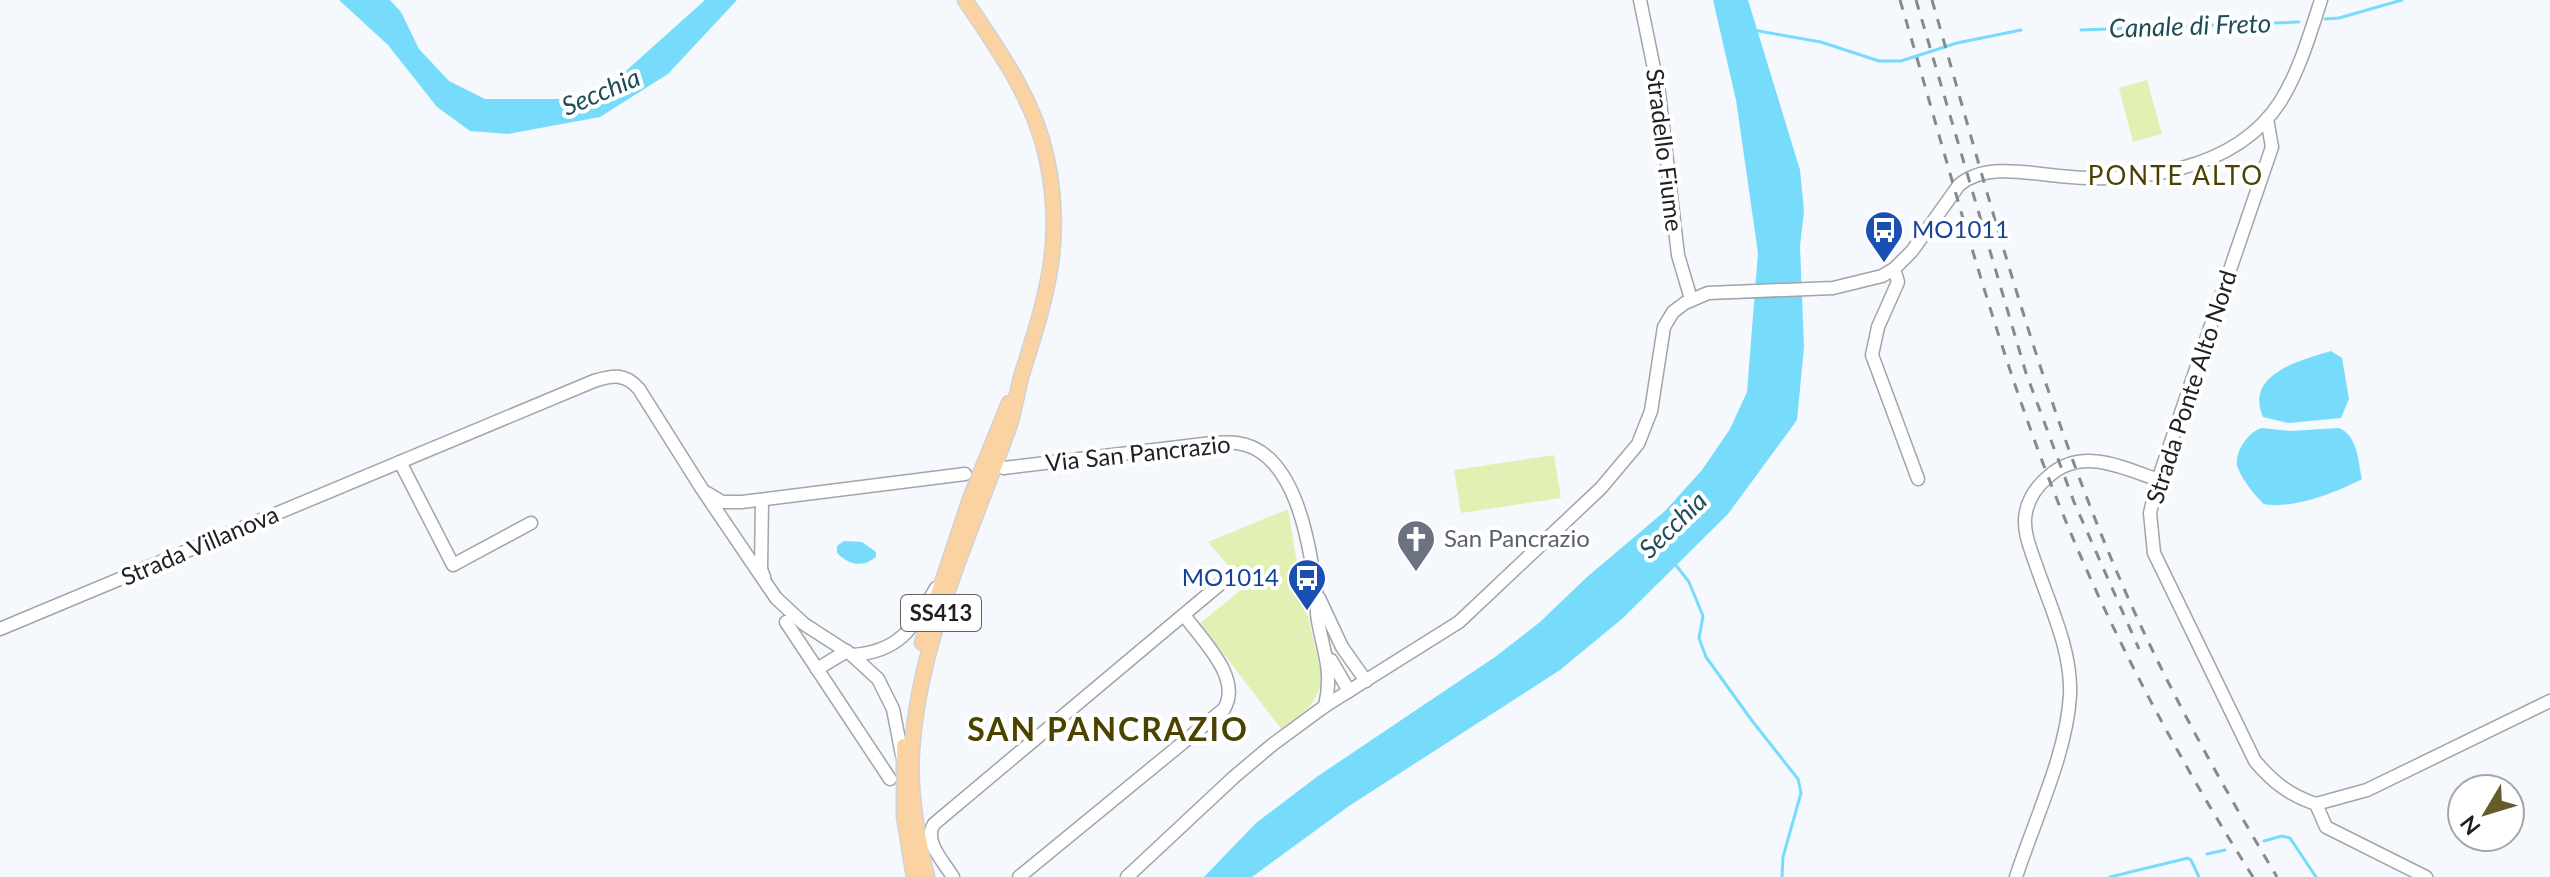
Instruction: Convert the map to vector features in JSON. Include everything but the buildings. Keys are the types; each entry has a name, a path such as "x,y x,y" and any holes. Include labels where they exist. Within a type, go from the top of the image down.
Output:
{"main road":[{"name":"SS413","path":"927,877 915,816 912,753 916,713 934,633 1010,423 1048,289 1055,248 1054,205 1045,152 1037,127 1012,72 965,0"},
{"name":"SS413","path":"914,877 904,816 903,758 916,668 943,575 1001,419 1021,377"}],"street":[{"name":"Stradello Fiume","path":"1640,0 1659,93 1678,255 1691,299"},
{"path":"1127,877 1234,777 1325,706 1459,622 1565,524 1624,463 1638,444 1651,411 1664,327 1673,312 1691,299 1720,292 1833,288 1872,280 1894,269 1912,251 1950,196 1968,178 1980,174 2019,171 2102,179 2152,176 2219,154 2248,136 2282,100 2321,0"},
{"name":"Strada Ponte Alto Nord","path":"2267,119 2272,147 2158,480 2150,513 2154,553 2255,761 2275,783 2297,798 2316,804 2326,827 2426,877"},
{"path":"1894,269 1898,282 1878,327 1872,355 1918,479"},
{"name":"Strada Villanova","path":"0,629 594,381 621,376 639,389 702,489"},
{"name":"Via San Pancrazio","path":"1004,468 1212,443 1237,443 1269,459 1290,485 1302,521 1316,592 1318,621 1327,654 1330,679 1325,706"},
{"path":"2016,877 2062,741 2070,696 2068,664 2026,532 2026,511 2045,479 2064,464 2076,461 2109,464 2158,480"},
{"path":"400,462 453,565 531,523"},
{"path":"702,489 722,502 762,500 965,474"},
{"path":"702,489 784,607 869,668 888,697 896,719 903,758"},
{"path":"762,500 761,569 765,582"},
{"path":"817,669 850,653 880,651 910,630 920,619 943,575"},
{"path":"953,877 931,841 934,824 1225,580"},
{"name":"Via San Pancrazio","path":"1316,592 1342,647 1366,681"},
{"path":"1019,877 1224,709 1231,693 1225,673 1184,615"},
{"path":"786,622 890,779"},
{"name":"Via San Pancrazio","path":"1327,654 1349,691"},
{"path":"2316,804 2367,790 2550,701"}],"green space":[{"path":"2147,80 2162,134 2133,142 2119,88"},
{"path":"1554,455 1561,498 1461,513 1454,470"},
{"path":"1288,509 1300,581 1322,677 1313,701 1282,730 1200,623 1246,586 1208,542"}],"water":[{"name":"Secchia","path":"339,0 390,0 401,12 419,49 449,81 485,99 558,99 590,94 618,78 705,0 737,0 668,74 600,117 508,134 470,131 437,107 388,45"},
{"name":"Secchia","path":"1713,0 1748,0 1800,170 1804,211 1800,246 1804,347 1797,420 1728,514 1623,618 1560,670 1349,806 1252,877 1204,877 1256,823 1318,776 1495,657 1540,622 1587,577 1665,511 1702,470 1730,429 1747,392 1758,253 1736,100"},
{"path":"2331,351 2342,358 2349,399 2341,418 2288,423 2263,417 2259,402 2261,390 2268,380 2291,364"},
{"path":"2262,428 2290,431 2339,428 2354,443 2362,479 2301,502 2264,504 2248,486 2237,465 2244,442"},
{"path":"844,541 862,542 876,552 876,557 861,564 846,560 837,553 837,546"}],"waterway":[{"name":"Canale di Freto","path":"2325,19 2402,0"},
{"name":"Canale di Freto","path":"2081,30 2299,22"},
{"name":"Canale di Freto","path":"1753,30 1821,42 1879,61 1901,61 1957,43 2021,30"},
{"path":"1675,564 1689,582 1703,616 1699,638 1706,657 1798,779 1801,793 1783,857 1782,877"},
{"path":"2264,841 2282,836 2290,838 2316,877"},
{"path":"2207,854 2225,850"},
{"path":"2110,877 2188,858 2199,877"}],"railway":[{"path":"1900,0 1994,319 2060,507 2124,650 2199,788 2253,877"},
{"path":"1916,0 2026,373 2074,502 2139,649"},
{"path":"1932,0 2016,292 2090,507 2173,692 2277,877"}],"place":[{"name":"MO1011","path":"1884,264"},
{"name":"San Pancrazio","path":"1416,573"},
{"name":"MO1014","path":"1307,612"}],"district":[{"name":"PONTE ALTO","path":"2176,176"},
{"name":"SAN PANCRAZIO","path":"1108,730"}]}
